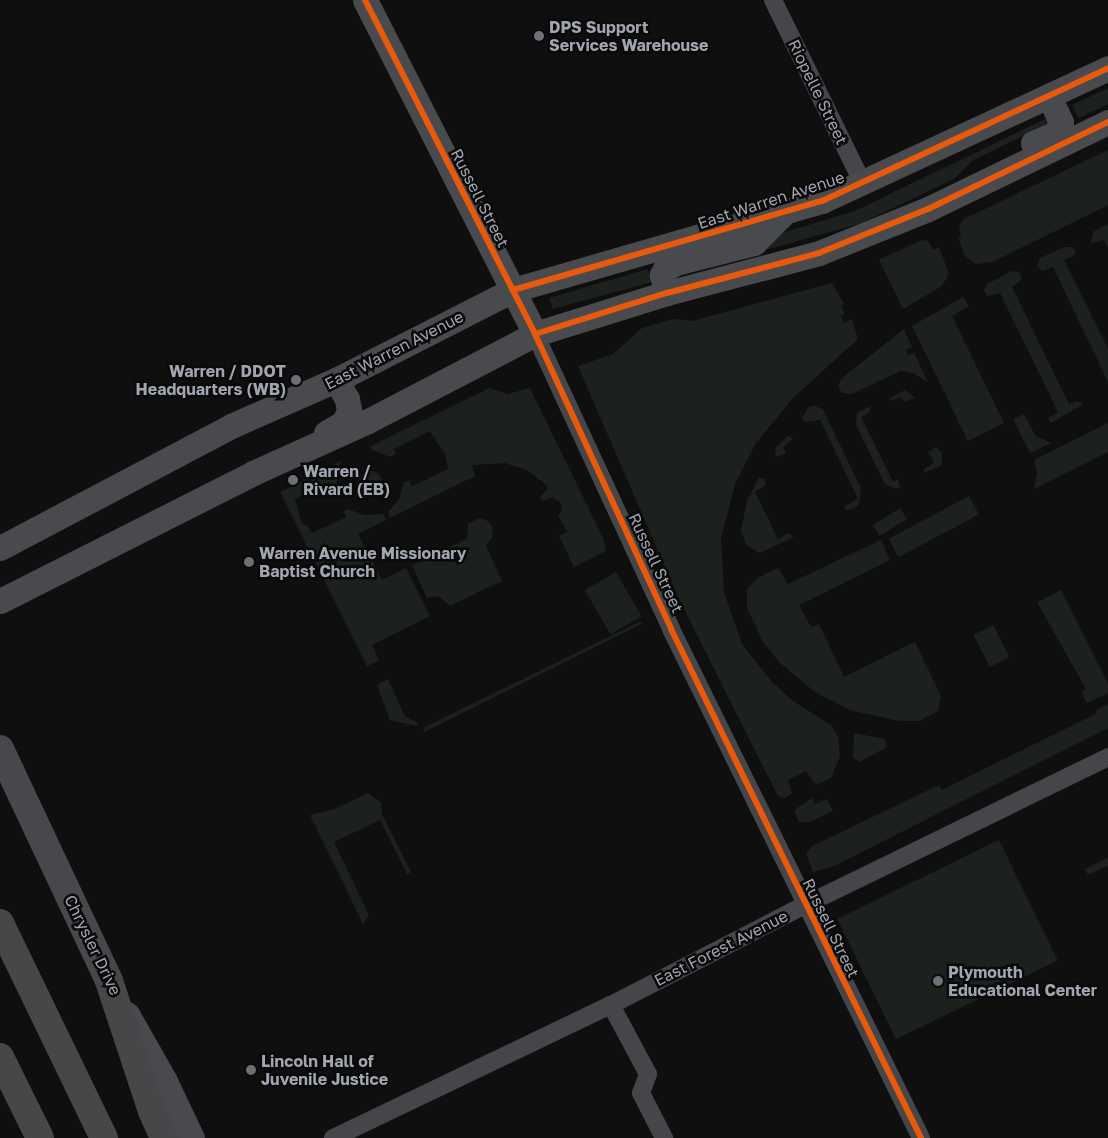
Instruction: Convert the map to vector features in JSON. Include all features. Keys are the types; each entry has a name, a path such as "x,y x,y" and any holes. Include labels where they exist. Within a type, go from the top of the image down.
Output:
{"highway":[{"path":"0,923 104,1138"},
{"path":"109,981 152,1111 164,1138"},
{"path":"0,1057 40,1138"}],"main road":[{"name":"Russell Street","path":"365,0 535,334"},
{"name":"East Warren Avenue","path":"0,548 231,426 336,380 513,290 784,213 864,184 1108,68"},
{"path":"965,191 979,167 1056,133 1061,122 1049,96"},
{"path":"6,591 368,421 535,334 667,293 819,254 965,191 1108,122"},
{"path":"667,293 662,275 665,269 676,263 754,243 784,213"},
{"path":"284,459 344,422 349,410 347,399 336,380"},
{"name":"Chrysler Drive","path":"0,749 109,981 166,1081 192,1138"}],"street":[{"name":"Riopelle Street","path":"773,0 864,184"},
{"name":"Russell Street","path":"535,334 671,629 920,1138"},
{"name":"East Forest Avenue","path":"333,1138 611,1005 805,905 1108,757"},
{"path":"611,1005 648,1074 642,1093 664,1138"}],"shaded area":[{"path":"1108,88 1108,104 1079,118 1072,105"},
{"path":"1047,118 1049,123 972,161 954,179 862,223 680,274 771,242 785,232 855,211"},
{"path":"1108,150 1108,205 993,262 976,264 965,256 958,238 961,236 959,226 964,219"},
{"path":"1108,224 1108,247 1104,240 1091,243 1093,232"},
{"path":"921,240 928,241 933,250 939,247 949,274 942,286 903,309 879,260"},
{"path":"1065,247 1072,247 1075,251 1075,255 1064,260 1108,349 1108,382 1053,267 1042,271 1037,266 1040,258"},
{"path":"648,269 652,282 553,309 549,298"},
{"path":"1012,271 1019,272 1022,279 1012,287 1069,404 1077,401 1084,404 1051,423 1048,418 1058,412 1000,293 987,296 984,290 987,284"},
{"path":"832,283 844,304 841,306 845,314 841,316 844,323 852,319 858,339 793,398 756,443 735,484 721,539 724,592 742,644 771,681 793,701 831,725 838,737 840,756 831,778 816,785 806,771 788,780 792,793 785,798 778,796 678,597 578,366 613,354 642,328 673,319 692,321"},
{"path":"963,297 969,306 952,316 1004,423 968,441 912,326"},
{"path":"904,329 912,347 906,350 908,355 914,353 928,382 913,373 900,371 852,394 842,393 838,386 842,378"},
{"path":"489,388 508,394 530,388 604,540 606,551 574,567 559,536 567,532 558,515 562,511 561,503 553,497 543,501 540,497 548,488 545,484 527,470 505,463 472,465 475,476 390,518 388,512 399,500 404,482 409,480 412,486 448,469 445,454 430,431 394,449 396,454 390,457 370,449 371,446"},
{"path":"905,390 915,398 904,402 901,397 891,401 888,399"},
{"path":"814,405 823,410 861,488 859,505 850,510 844,509 845,506 858,499 820,420 806,422 802,419 808,408"},
{"path":"871,406 870,412 861,417 893,482 898,479 900,488 896,489 885,484 856,425 857,413"},
{"path":"1024,414 1035,435 1051,443 1030,453 1013,419"},
{"path":"1108,423 1108,452 1034,489 1037,473 1034,460"},
{"path":"788,436 793,439 783,447 786,454 775,457 776,447"},
{"path":"936,447 942,453 942,465 924,473 924,469 934,463 928,452"},
{"path":"341,461 336,486 332,487 329,482 295,499 302,524 307,525 312,533 346,517 344,511 348,509 364,515 383,514 386,520 358,534 382,580 406,568 430,616 372,645 379,660 367,666 280,492"},
{"path":"370,471 379,474 382,483 379,492 370,495 361,492 358,483 361,474"},
{"path":"759,477 764,479 766,485 755,492 778,539 788,533 794,537 760,553 746,545 741,530 747,501"},
{"path":"969,496 979,515 899,557 889,539"},
{"path":"900,508 907,519 880,536 873,525"},
{"path":"479,518 488,521 493,528 492,538 486,546 502,581 450,606 438,596 427,598 412,565 467,539 468,524"},
{"path":"881,540 890,560 799,605 811,627 819,624 844,677 915,642 941,696 938,711 919,721 900,721 853,711 815,692 779,662 763,642 747,608 747,589 757,578 778,568 788,584"},
{"path":"616,572 642,616 610,634 585,590"},
{"path":"1061,590 1108,683 1108,693 1087,703 1081,692 1086,689 1037,602"},
{"path":"639,622 643,623 424,732 423,728"},
{"path":"993,625 1009,657 990,667 973,635"},
{"path":"388,679 405,716 418,723 417,726 390,720 377,685"},
{"path":"1108,704 1108,728 834,866 813,872 806,853 812,846 939,785 942,790 1097,713 1096,710"},
{"path":"854,733 885,739 887,747 859,762 853,757"},
{"path":"368,793 381,803 382,814 411,872 407,874 380,820 334,842 369,915 363,924 310,815 332,810"},
{"path":"812,798 815,804 827,799 833,811 810,822 799,822 794,810"},
{"path":"999,840 1058,960 896,1039 837,919"},
{"path":"1108,858 1108,866 1088,875 1085,869"}],"cycle path":[{"path":"365,0 535,334 671,629 921,1138"},
{"path":"513,290 822,201 1108,68"},
{"path":"535,334 667,293 819,253 928,209 1108,122"}],"place":[{"name":"DPS Support Services Warehouse","path":"539,36"},
{"name":"Warren / DDOT Headquarters (WB)","path":"296,380"},
{"name":"Warren / Rivard (EB)","path":"293,480"},
{"name":"Warren Avenue Missionary Baptist Church","path":"249,562"},
{"name":"Plymouth Educational Center","path":"938,981"},
{"name":"Lincoln Hall of Juvenile Justice","path":"251,1070"}]}
